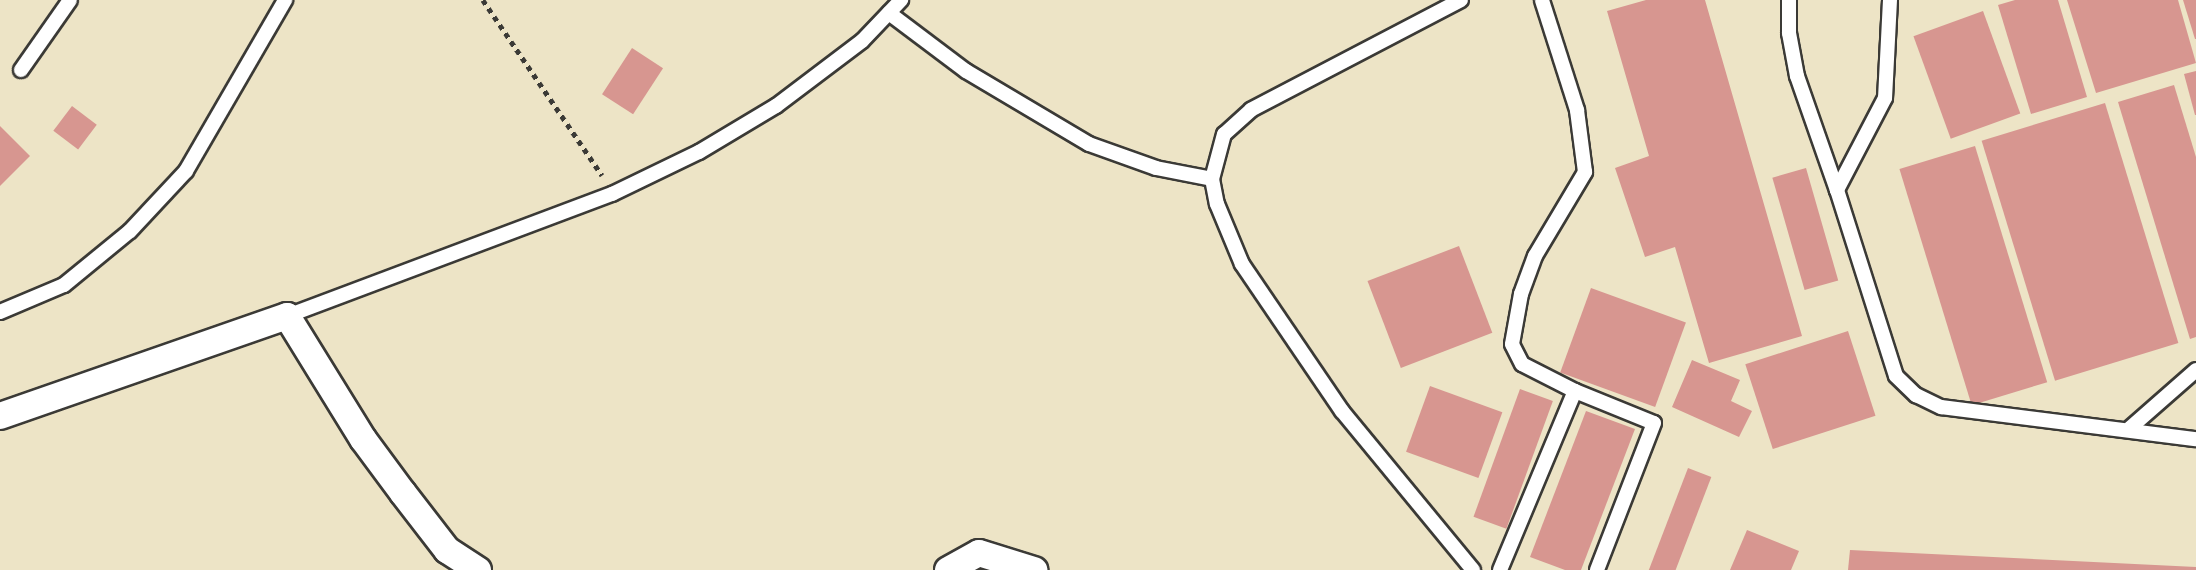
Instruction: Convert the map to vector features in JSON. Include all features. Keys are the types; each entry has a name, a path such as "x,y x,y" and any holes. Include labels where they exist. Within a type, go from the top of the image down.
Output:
{"street":[{"path":"0,416 287,316 363,439 403,493 447,550 478,570"},
{"path":"948,570 979,553 1034,570"}],"lane":[{"path":"21,70 70,0"},
{"path":"0,312 64,285 130,231 186,171 285,0"},
{"path":"287,316 612,194 699,152 776,106 862,41 901,0"},
{"path":"1461,0 1251,110 1224,134 1212,179 1217,204 1242,264 1342,411 1473,570"},
{"path":"1542,0 1577,110 1585,172 1535,256 1521,294 1512,344 1522,364 1574,391 1654,423 1597,570"},
{"path":"1789,0 1789,33 1797,76 1837,190 1883,343 1896,376 1916,395 1941,407 2130,428 2196,439"},
{"path":"1837,190 1885,98 1890,0"},
{"path":"889,13 966,71 1089,144 1156,168 1212,179"},
{"path":"2130,428 2196,370"},
{"path":"1505,568 1574,391"}],"path":[{"path":"483,0 588,150 612,194"}],"building":[{"path":"1646,0 1705,0 1802,336 1709,363 1675,247 1645,257 1615,168 1649,156 1607,11"},
{"path":"2015,0 2058,0 2087,97 2031,114 1998,5"},
{"path":"2067,0 2178,0 2196,63 2096,93"},
{"path":"2183,0 2196,0 2196,39 2195,39"},
{"path":"1983,11 2020,113 1951,139 1913,36"},
{"path":"632,48 663,68 633,114 602,94"},
{"path":"2196,71 2196,115 2195,115 2184,74"},
{"path":"2174,85 2196,157 2196,337 2190,339 2118,102"},
{"path":"2105,103 2178,343 2055,381 1982,141"},
{"path":"72,106 97,125 78,149 53,131"},
{"path":"0,126 30,156 0,186"},
{"path":"1975,146 2047,382 1972,405 1899,169"},
{"path":"1806,168 1838,280 1805,290 1772,178"},
{"path":"1459,246 1492,333 1401,368 1368,281"},
{"path":"1591,288 1686,323 1655,407 1560,373"},
{"path":"1848,331 1876,416 1773,449 1745,364"},
{"path":"1692,360 1740,380 1731,401 1752,411 1739,437 1672,407"},
{"path":"1430,386 1502,412 1478,478 1406,452"},
{"path":"1520,389 1553,401 1506,529 1473,517"},
{"path":"1586,411 1635,429 1581,570 1565,570 1530,557"},
{"path":"1688,468 1711,477 1676,570 1649,570"},
{"path":"1747,530 1799,551 1791,570 1730,570"},
{"path":"1850,550 2196,567 2196,570 1848,570"}]}
